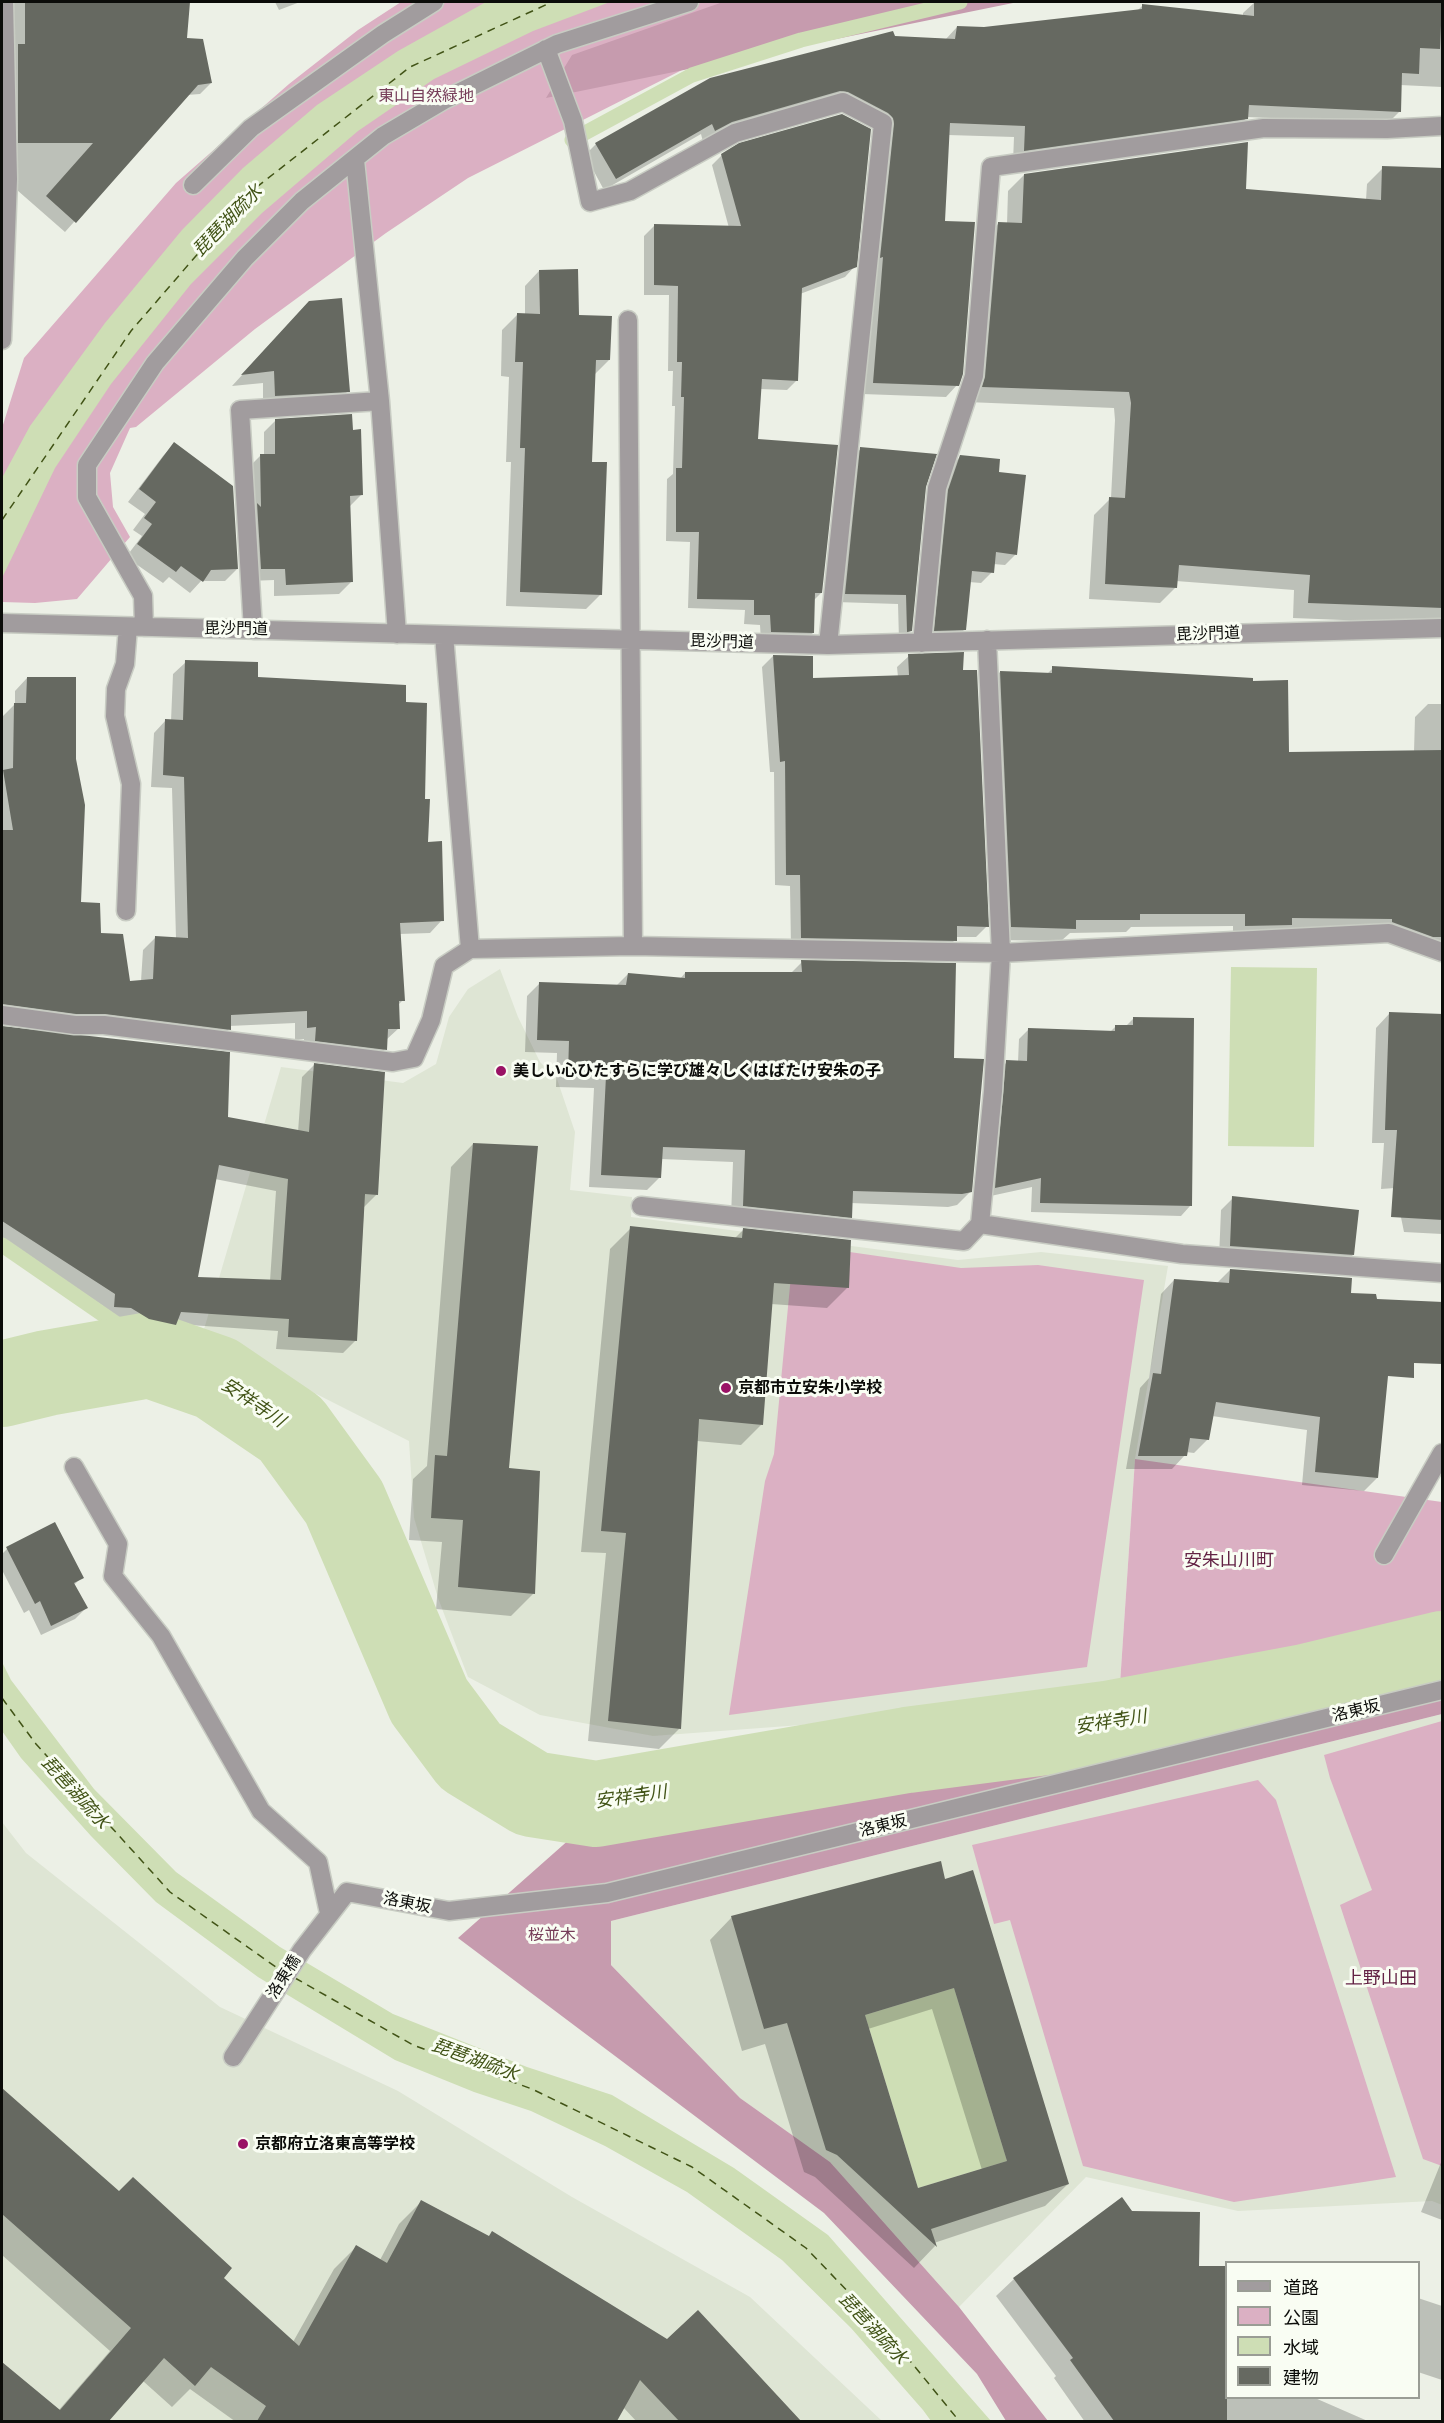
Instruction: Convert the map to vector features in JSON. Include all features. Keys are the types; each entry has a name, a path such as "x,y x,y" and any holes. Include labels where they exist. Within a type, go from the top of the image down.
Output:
{"street":[{"path":"2,340 5,178 4,2"},
{"path":"193,184 251,128 383,34 434,2"},
{"path":"126,911 131,784 115,716 116,689 136,627 143,596 87,497 87,465 155,363 245,258 302,201 383,136 444,100 546,49 689,2"},
{"path":"546,49 573,121 590,202 630,191 735,133 843,102 884,123 828,645"},
{"path":"922,643 937,488 974,376 991,167 1264,128 1387,129 1443,126"},
{"path":"356,159 380,401 397,633"},
{"path":"628,320 633,946"},
{"path":"253,630 240,410 380,401"},
{"name":"毘沙門道","path":"2,623 828,645 1443,628"},
{"path":"444,635 470,949"},
{"path":"641,1206 964,1241 980,1224 993,1091 1001,953 987,640"},
{"path":"2,1015 75,1025 104,1025 393,1062 414,1058 431,1020 444,966 470,949 633,946 1001,953 1389,933 1443,952"},
{"path":"980,1224 1182,1254 1443,1273"},
{"path":"1384,1555 1443,1453"},
{"path":"74,1467 118,1544 113,1576 161,1636 261,1812 318,1862 329,1913"},
{"name":"洛東坂","path":"329,1913 347,1892 449,1911 607,1893 1443,1690"},
{"name":"洛東橋","path":"233,2057 302,1950 329,1913"}],"shaded area":[{"name":"京都市立安朱小学校","path":"500,969 518,1017 540,1062 557,1079 575,1132 570,1190 632,1197 631,1217 958,1260 1041,1252 1168,1266 1135,1459 1120,1684 828,1723 653,1736 540,1715 468,1677 438,1598 414,1518 409,1441 202,1336 281,1067 403,1083 436,1064 449,1017 468,989"},
{"path":"1442,1714 1442,2205 1432,2201 1238,2211 1086,2177 959,2307 830,2162 740,2098 611,1965 611,1921"},
{"name":"京都府立洛東高等学校","path":"2,1822 26,1853 220,2007 398,2091 572,2197 750,2297 882,2421 2,2421"}],"green space":[{"name":"東山自然緑地","path":"401,2 917,2 682,70 468,178 386,233 255,329 136,427 130,428 110,473 113,507 130,537 77,599 35,603 2,602 2,428 24,358 176,183 289,84 358,30"},
{"path":"723,2 1018,2 546,98 572,55"},
{"path":"794,1244 961,1268 1038,1265 1144,1280 1087,1667 729,1715 765,1481 774,1454"},
{"path":"1135,1459 1442,1502 1442,1618 1120,1684"},
{"name":"桜並木","path":"1442,1654 1442,1714 611,1921 611,1965 740,2098 830,2162 959,2307 1048,2421 1006,2421 977,2374 824,2213 458,1938 580,1830 907,1750 1107,1724 1305,1687"},
{"path":"1442,1721 1442,2166 1423,2159 1340,1905 1372,1890 1330,1778 1324,1755"},
{"path":"1258,1780 1276,1800 1396,2177 1234,2202 1083,2166 1010,1920 994,1924 972,1845"}],"water":[{"name":"琵琶湖疏水","path":"486,2 610,2 533,31 434,79 358,131 262,213 191,284 111,384 55,468 2,578 2,478 30,426 105,323 182,230 243,168 317,105 398,51"},
{"path":"1231,967 1317,968 1314,1147 1228,1146"},
{"name":"琵琶湖疏水","path":"2,1662 11,1680 94,1789 176,1872 280,1947 393,2014 527,2067 612,2095 734,2168 828,2235 991,2421 931,2421 851,2328 782,2260 687,2192 605,2146 531,2111 474,2092 395,2060 258,1977 156,1902 91,1836 21,1758 2,1731"},
{"path":"954,1988 1007,2161 918,2188 865,2015"}],"building":[{"path":"25,2 190,2 187,38 203,39 212,83 198,85 76,223 46,196 93,143 18,143 18,44 25,44"},
{"path":"1254,2 1442,2 1440,49 1420,48 1419,74 1402,73 1401,112 1249,105 1248,119 1024,151 1025,126 950,123 945,221 975,222 963,374 959,386 873,383 883,257 880,258 894,124 893,118 888,113 848,92 840,91 732,122 715,131 712,124 616,179 595,143 710,78 893,31 895,36 955,39 957,26 984,27 1142,9 1142,4 1254,16"},
{"path":"842,114 871,129 857,267 802,288 798,381 762,379 758,439 838,445 822,593 815,593 814,633 771,632 770,615 754,615 754,600 697,599 699,532 676,532 676,468 682,468 684,397 681,397 682,362 677,362 678,286 654,285 654,224 741,226 721,154 739,143"},
{"path":"1248,142 1246,189 1381,200 1382,166 1443,168 1443,608 1308,603 1310,575 1179,565 1177,588 1105,584 1109,497 1125,498 1131,403 1129,392 982,387 985,377 998,222 1022,223 1024,174"},
{"path":"578,269 579,315 612,316 610,360 596,360 592,462 607,462 602,595 520,592 525,448 520,448 523,362 515,362 517,313 540,314 539,270"},
{"path":"342,298 350,392 275,396 274,371 241,375 309,301"},
{"path":"352,414 353,430 361,429 363,495 350,496 353,582 286,585 285,569 261,569 257,503 261,507 260,454 275,454 275,419"},
{"path":"174,442 233,486 238,569 211,570 203,582 181,566 176,572 137,544 152,524 144,518 156,502 139,489"},
{"path":"860,447 937,454 926,487 912,631 907,632 906,595 845,594"},
{"path":"960,455 1000,459 999,472 1026,475 1017,555 996,552 994,573 972,571 966,630 934,631 948,490"},
{"path":"964,652 963,670 977,670 989,927 957,926 957,941 801,938 800,875 786,875 785,761 780,762 773,655 813,656 813,678 909,675 908,654"},
{"path":"185,660 258,662 258,677 406,685 406,702 427,703 425,799 430,799 428,842 442,841 444,921 400,923 405,1001 399,1001 400,1029 388,1029 387,1050 315,1041 316,1027 307,1028 307,1011 231,1015 231,1030 2,1004 2,830 13,830 3,770 13,768 14,703 26,703 27,677 76,677 76,759 85,805 81,902 100,903 101,933 123,934 130,981 153,979 155,936 188,938 184,777 163,775 165,719 183,720"},
{"path":"1052,666 1253,678 1253,681 1288,680 1289,752 1443,750 1443,937 1433,937 1392,922 1392,919 1292,918 1292,925 1245,926 1245,914 1140,914 1140,920 1076,920 1076,929 1011,927 1000,671 1052,673"},
{"path":"801,960 956,963 954,1058 984,1059 972,1192 962,1194 853,1191 852,1218 743,1206 745,1150 663,1147 661,1178 601,1175 606,1076 568,1074 569,1041 537,1040 539,982 626,985 628,973 685,978 685,972 802,972"},
{"path":"1389,1012 1443,1014 1443,1220 1391,1217 1397,1130 1385,1130"},
{"path":"1133,1017 1194,1018 1192,1206 1040,1203 1041,1178 995,1188 1006,1060 1027,1061 1028,1028 1115,1031 1115,1025 1133,1025"},
{"path":"2,1026 230,1052 228,1117 309,1132 314,1063 385,1072 378,1195 365,1194 357,1341 288,1337 289,1319 181,1312 176,1325 149,1319 131,1308 114,1307 115,1294 2,1221","holes":["219,1165 288,1179 281,1280 198,1277"]},
{"path":"473,1143 538,1146 509,1468 540,1471 535,1594 458,1587 463,1520 431,1518 435,1455 447,1456"},
{"path":"1232,1196 1359,1210 1354,1255 1230,1246"},
{"path":"630,1226 742,1238 743,1228 851,1240 849,1288 774,1283 763,1425 699,1419 681,1729 608,1721 626,1533 601,1531"},
{"path":"1230,1269 1352,1278 1351,1293 1376,1294 1377,1299 1443,1302 1443,1364 1414,1363 1414,1378 1388,1376 1378,1478 1315,1472 1320,1417 1216,1402 1209,1440 1190,1438 1187,1456 1138,1456 1153,1373 1161,1374 1174,1279 1229,1283"},
{"path":"55,1522 84,1578 74,1583 88,1608 51,1626 40,1601 35,1604 6,1547"},
{"path":"941,1861 945,1879 973,1870 1069,2184 931,2229 937,2247 837,2155 826,2150 787,2023 764,2029 731,1916","holes":["954,1988 1007,2161 918,2188 865,2015"]},
{"path":"2,2088 119,2191 133,2177 232,2268 224,2278 299,2346 356,2245 387,2263 421,2200 489,2236 492,2231 667,2339 698,2310 801,2421 679,2421 640,2380 617,2421 257,2421 266,2406 211,2367 195,2386 164,2358 109,2421 2,2421 2,2362 60,2410 131,2328 2,2214"},
{"path":"1122,2197 1132,2211 1200,2212 1199,2266 1225,2266 1227,2421 1114,2421 1070,2360 1073,2358 1013,2278"}],"waterway":[{"path":"572,140 692,75 801,40 960,2"},
{"path":"2,1245 137,1338 150,1355"},
{"name":"安祥寺川","path":"2,1384 47,1373 150,1355 216,1378 291,1429 344,1502 429,1701 470,1756 532,1794 596,1804 907,1750 1107,1724 1305,1687 1442,1654"}],"ferry route":[{"path":"2,520 131,331 253,190 410,67 552,2"},
{"path":"2,1698 36,1744 170,1892 280,1970"},
{"path":"295,1978 413,2045 532,2089 692,2167 806,2248 884,2329 960,2422"}],"place":[{"name":"美しい心ひたすらに学び雄々しくはばたけ安朱の子","path":"501,1071"},
{"name":"京都市立安朱小学校","path":"726,1388"},
{"name":"京都府立洛東高等学校","path":"243,2144"}],"district":[{"name":"安朱山川町","path":"1229,1561"},
{"name":"上野山田","path":"1381,1979"}]}
